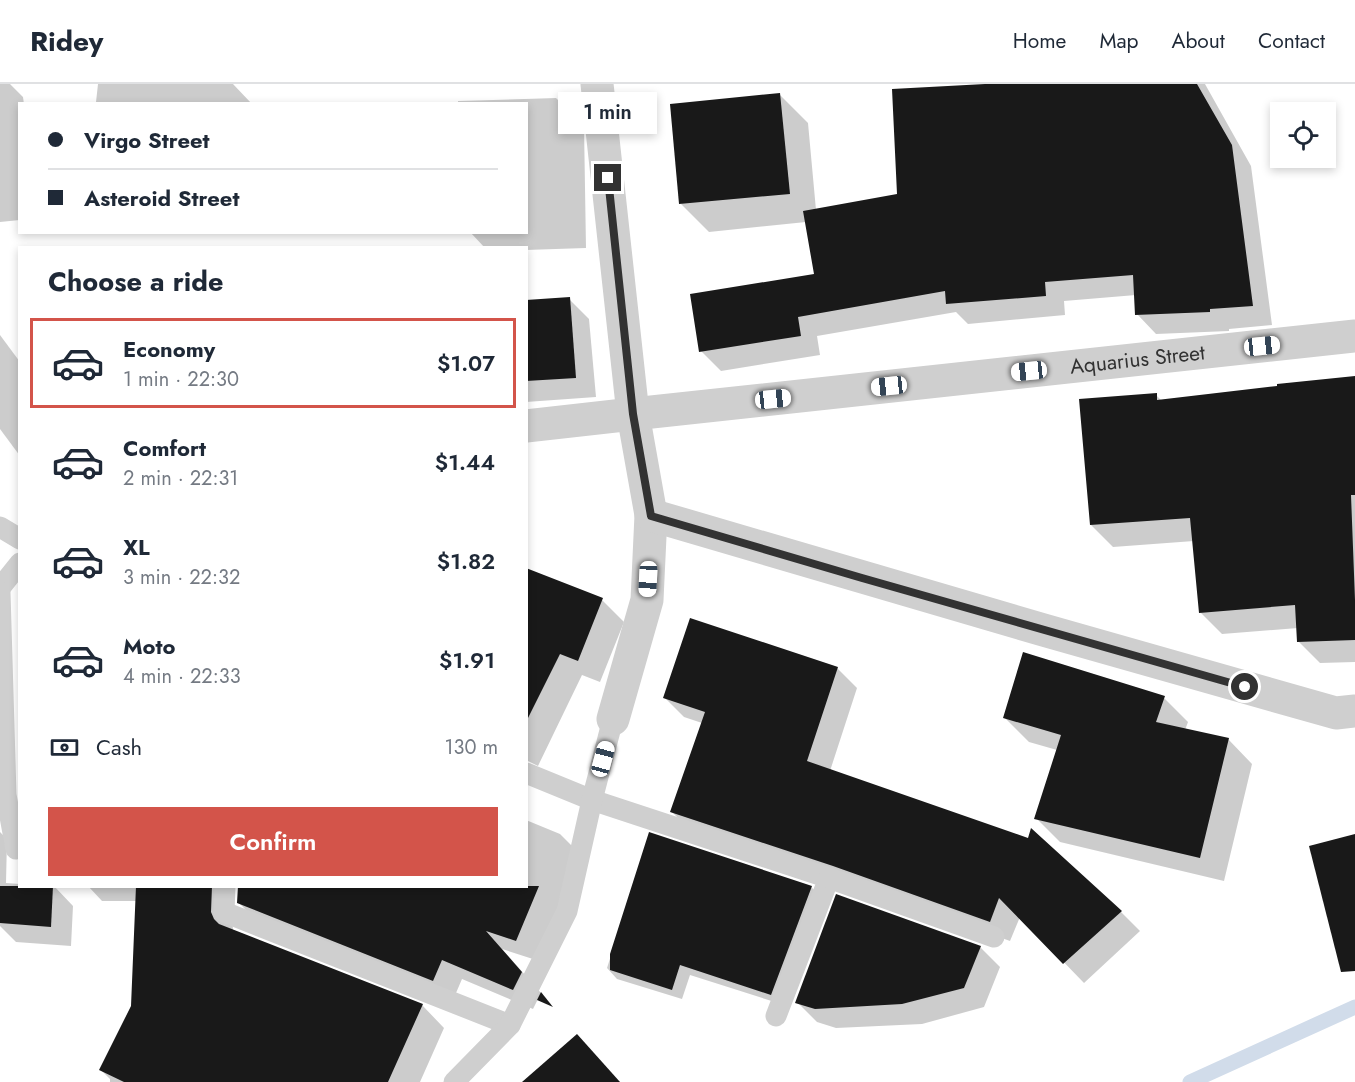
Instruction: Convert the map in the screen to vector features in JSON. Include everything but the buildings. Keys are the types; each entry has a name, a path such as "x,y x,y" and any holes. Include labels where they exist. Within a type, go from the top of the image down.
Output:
{"street":[{"path":"597,84 633,414 651,516 647,600 613,719"},
{"name":"Aquarius Street","path":"528,426 1355,336"},
{"path":"651,516 1336,713 1355,711"}],"lane":[{"path":"0,527 18,538"},
{"path":"16,849 3,794 0,590 18,566"},
{"path":"454,1082 510,1025 567,910 613,719"},
{"path":"528,774 592,800 829,878 994,937"},
{"path":"776,1016 829,878"},
{"path":"225,888 224,912 510,1025"}],"waterway":[{"path":"1190,1082 1355,1007"}],"route":[{"path":"608,178 633,414 651,516 1245,687"}]}
